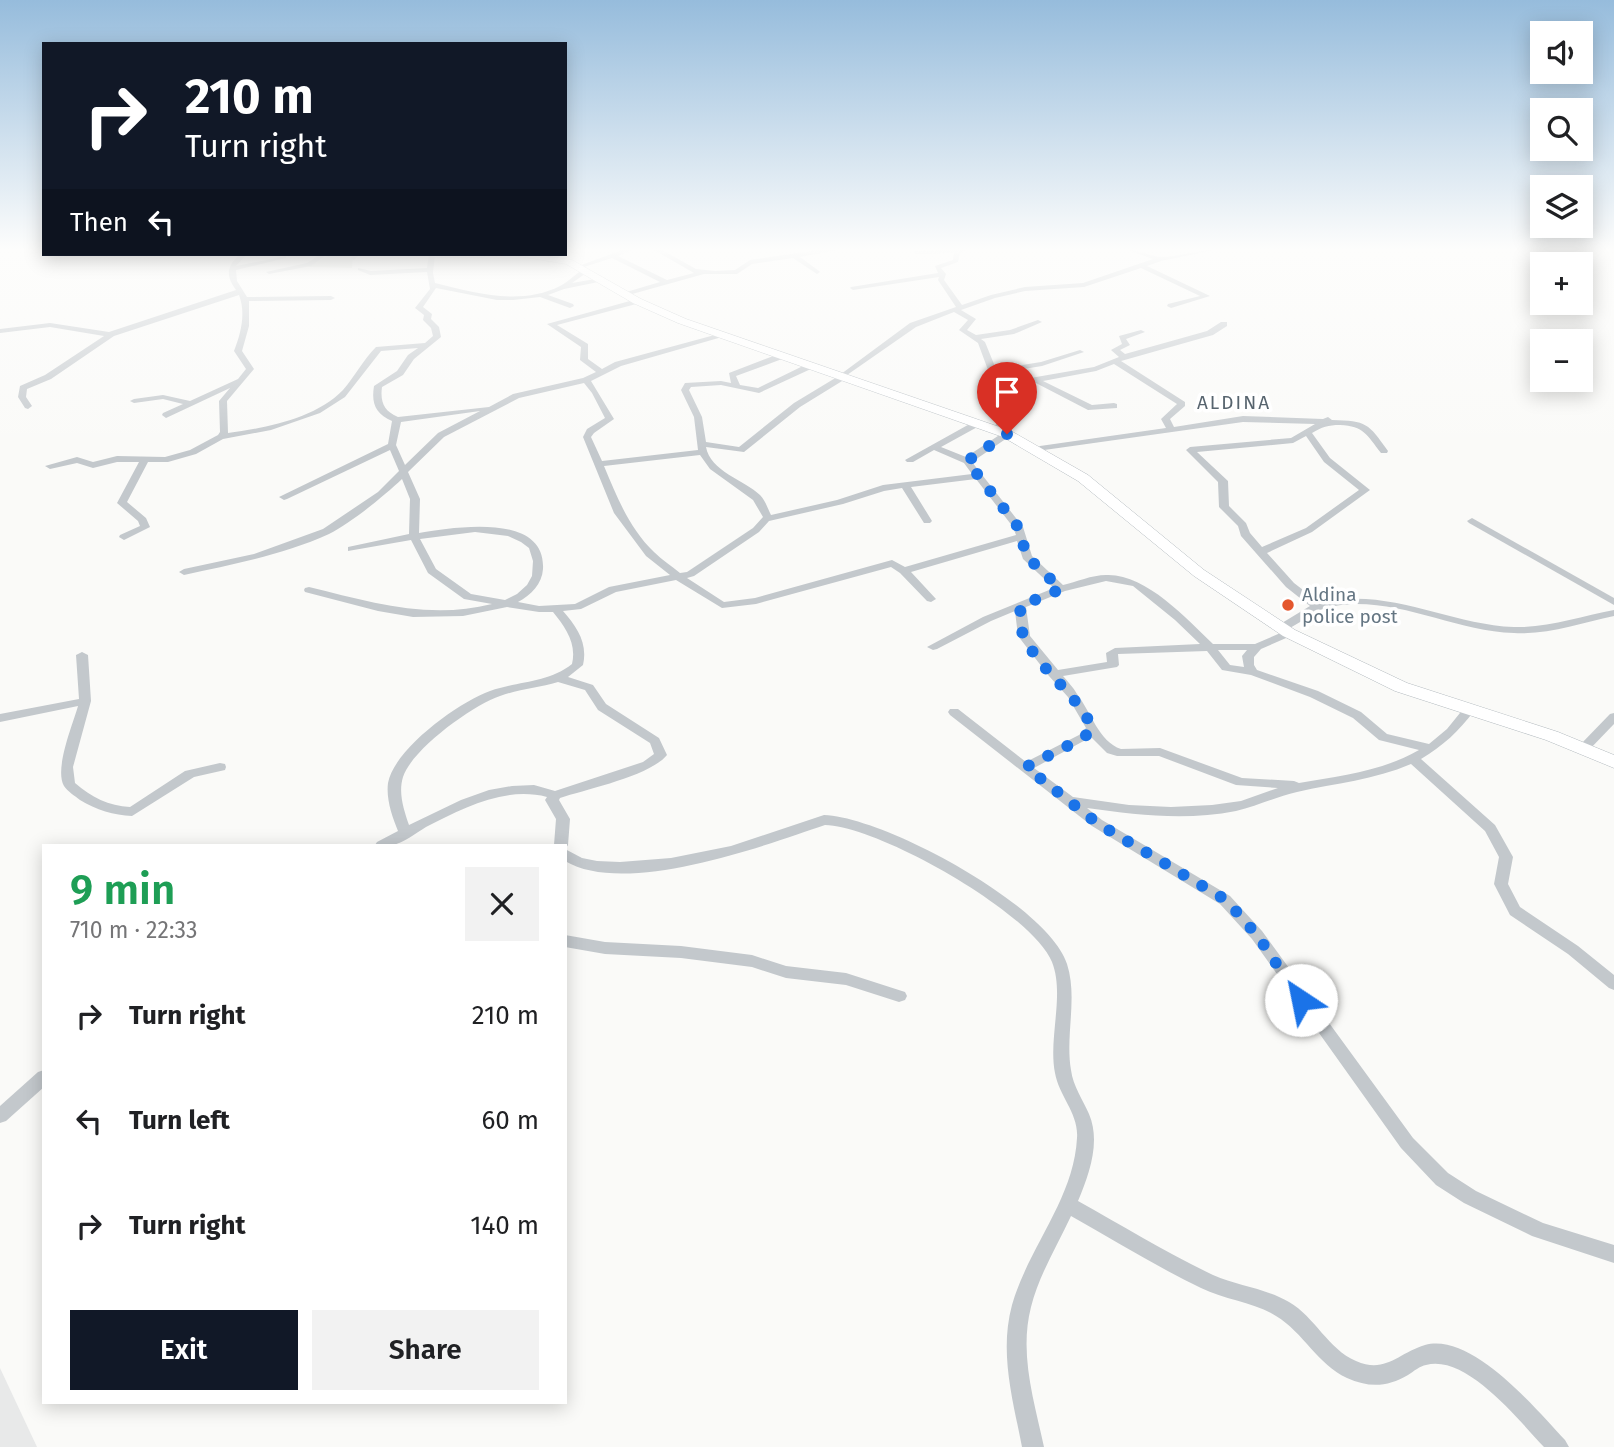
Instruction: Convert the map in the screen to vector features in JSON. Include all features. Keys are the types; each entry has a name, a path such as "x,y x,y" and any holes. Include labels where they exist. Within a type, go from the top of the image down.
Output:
{"street":[{"path":"28,405 22,397 23,388 44,380 111,334 156,318"},
{"path":"221,437 226,428 223,401 250,369 238,351 243,341 242,318"},
{"path":"427,318 435,328 437,337 376,389 382,411 397,420 491,408"},
{"path":"571,318 551,324 585,346 584,360 601,372"},
{"path":"677,318 779,357 843,376 1002,431 1040,449 1097,488 1199,573 1285,630 1391,683 1468,711 1552,736 1614,762"},
{"path":"599,464 702,448 741,450 797,405 843,376 906,329 936,318"},
{"path":"970,318 972,319 963,330 977,337 1011,332 1038,322"},
{"path":"999,386 1104,366 1124,357 1210,333 1224,324"},
{"path":"0,331 44,325 111,334"},
{"path":"0,337 65,329"},
{"path":"1124,357 1115,350 1126,345 1122,338 1141,332"},
{"path":"184,572 257,556 327,531 373,500 441,435 491,408 530,392 586,380 601,372 719,335"},
{"path":"967,461 1002,431 1005,405 977,337"},
{"path":"50,466 76,460 93,466 117,459 176,458 221,437 256,432 304,417 334,401 379,349 430,345"},
{"path":"1071,347 1104,366"},
{"path":"991,372 1042,364 1080,352"},
{"path":"736,385 732,376 779,357"},
{"path":"1115,361 1182,404 1165,419 1170,428"},
{"path":"768,518 757,498 713,467 702,448 698,417 686,394 686,387 699,383 762,390 810,366"},
{"path":"586,380 595,388 610,419 587,435 619,513 650,554 679,577 728,606 892,563 904,571 931,599"},
{"path":"1035,380 1091,408 1114,406"},
{"path":"166,415 238,381"},
{"path":"134,401 163,397 190,403"},
{"path":"1040,449 1252,418 1328,420 1363,426 1384,451"},
{"path":"397,420 393,449 415,499 414,537 422,555 442,581 468,597 501,604 557,610 585,604 613,589 679,577 709,563 768,518 840,502 883,488 977,476"},
{"path":"1318,607 1290,585 1245,534 1242,525 1224,507 1223,481 1190,450 1291,440 1328,420"},
{"path":"910,460 978,423"},
{"path":"1260,552 1309,530 1365,491 1327,460 1308,433"},
{"path":"934,447 967,461 1012,518 1027,557 1061,589"},
{"path":"284,497 393,449 426,448"},
{"path":"124,537 145,527 143,520 122,503 145,460"},
{"path":"905,485 927,521"},
{"path":"1472,521 1614,602"},
{"path":"309,590 395,612 448,614 518,599 534,587 539,564 528,541 508,532 491,530 414,537 352,549"},
{"path":"904,571 1021,537"},
{"path":"933,647 1061,589 1096,579 1127,580 1179,618 1209,646 1226,668 1253,672 1314,694 1357,715 1383,737 1429,748"},
{"path":"1253,672 1246,661 1257,647 1318,607 1385,600 1468,624 1515,630 1549,627 1614,612"},
{"path":"1020,606 1024,636 1073,696 1092,731 1115,752 1160,752 1248,784 1304,786"},
{"path":"406,833 398,813 395,787 399,771 416,751 471,704 517,687 558,678 577,665 580,649 569,625 557,610"},
{"path":"1053,674 1113,665 1112,653 1115,652 1164,652 1209,646 1257,647"},
{"path":"82,655 85,701 67,778 73,789 93,802 120,812 132,812 190,774 220,767"},
{"path":"384,844 501,791 535,789 555,795 648,765 661,755 655,741 603,706 592,690 558,678"},
{"path":"0,718 85,701"},
{"path":"1066,801 1114,808 1195,811 1255,802 1304,786 1384,772 1413,759 1429,748 1455,727 1468,711"},
{"path":"954,712 1066,801 1226,900 1257,935 1407,1143 1442,1178 1470,1197 1539,1230 1581,1246 1614,1254"},
{"path":"1583,749 1614,717"},
{"path":"1026,767 1092,731"},
{"path":"1413,759 1490,828 1506,857 1501,884 1515,911 1573,950 1614,984"},
{"path":"555,795 552,800 563,819 564,844"},
{"path":"567,855 597,867 636,866 732,851 824,820 838,820 928,857 1000,901 1026,921 1050,948 1064,977 1062,1070 1087,1135 1068,1205 1033,1273 1017,1330 1016,1362 1033,1447"},
{"path":"567,941 605,948 681,952 752,961 786,972 846,979 899,996"},
{"path":"0,1116 42,1079"},
{"path":"1068,1205 1209,1282 1283,1309 1299,1322 1322,1350 1355,1371 1384,1376 1398,1372 1415,1359 1431,1353 1448,1355 1465,1363 1517,1403 1558,1447"}],"shaded area":[{"path":"0,1368 37,1447 0,1447"}],"place":[{"name":"Aldina police post","path":"1288,605"}],"district":[{"name":"ALDINA","path":"1234,402"}],"route":[{"path":"1007,434 969,457 967,461 1018,527 1023,550 1031,563 1061,589 1020,606 1021,631 1041,660 1073,696 1093,729 1083,738 1026,767 1097,823 1226,900 1257,935 1301,1000"}]}
